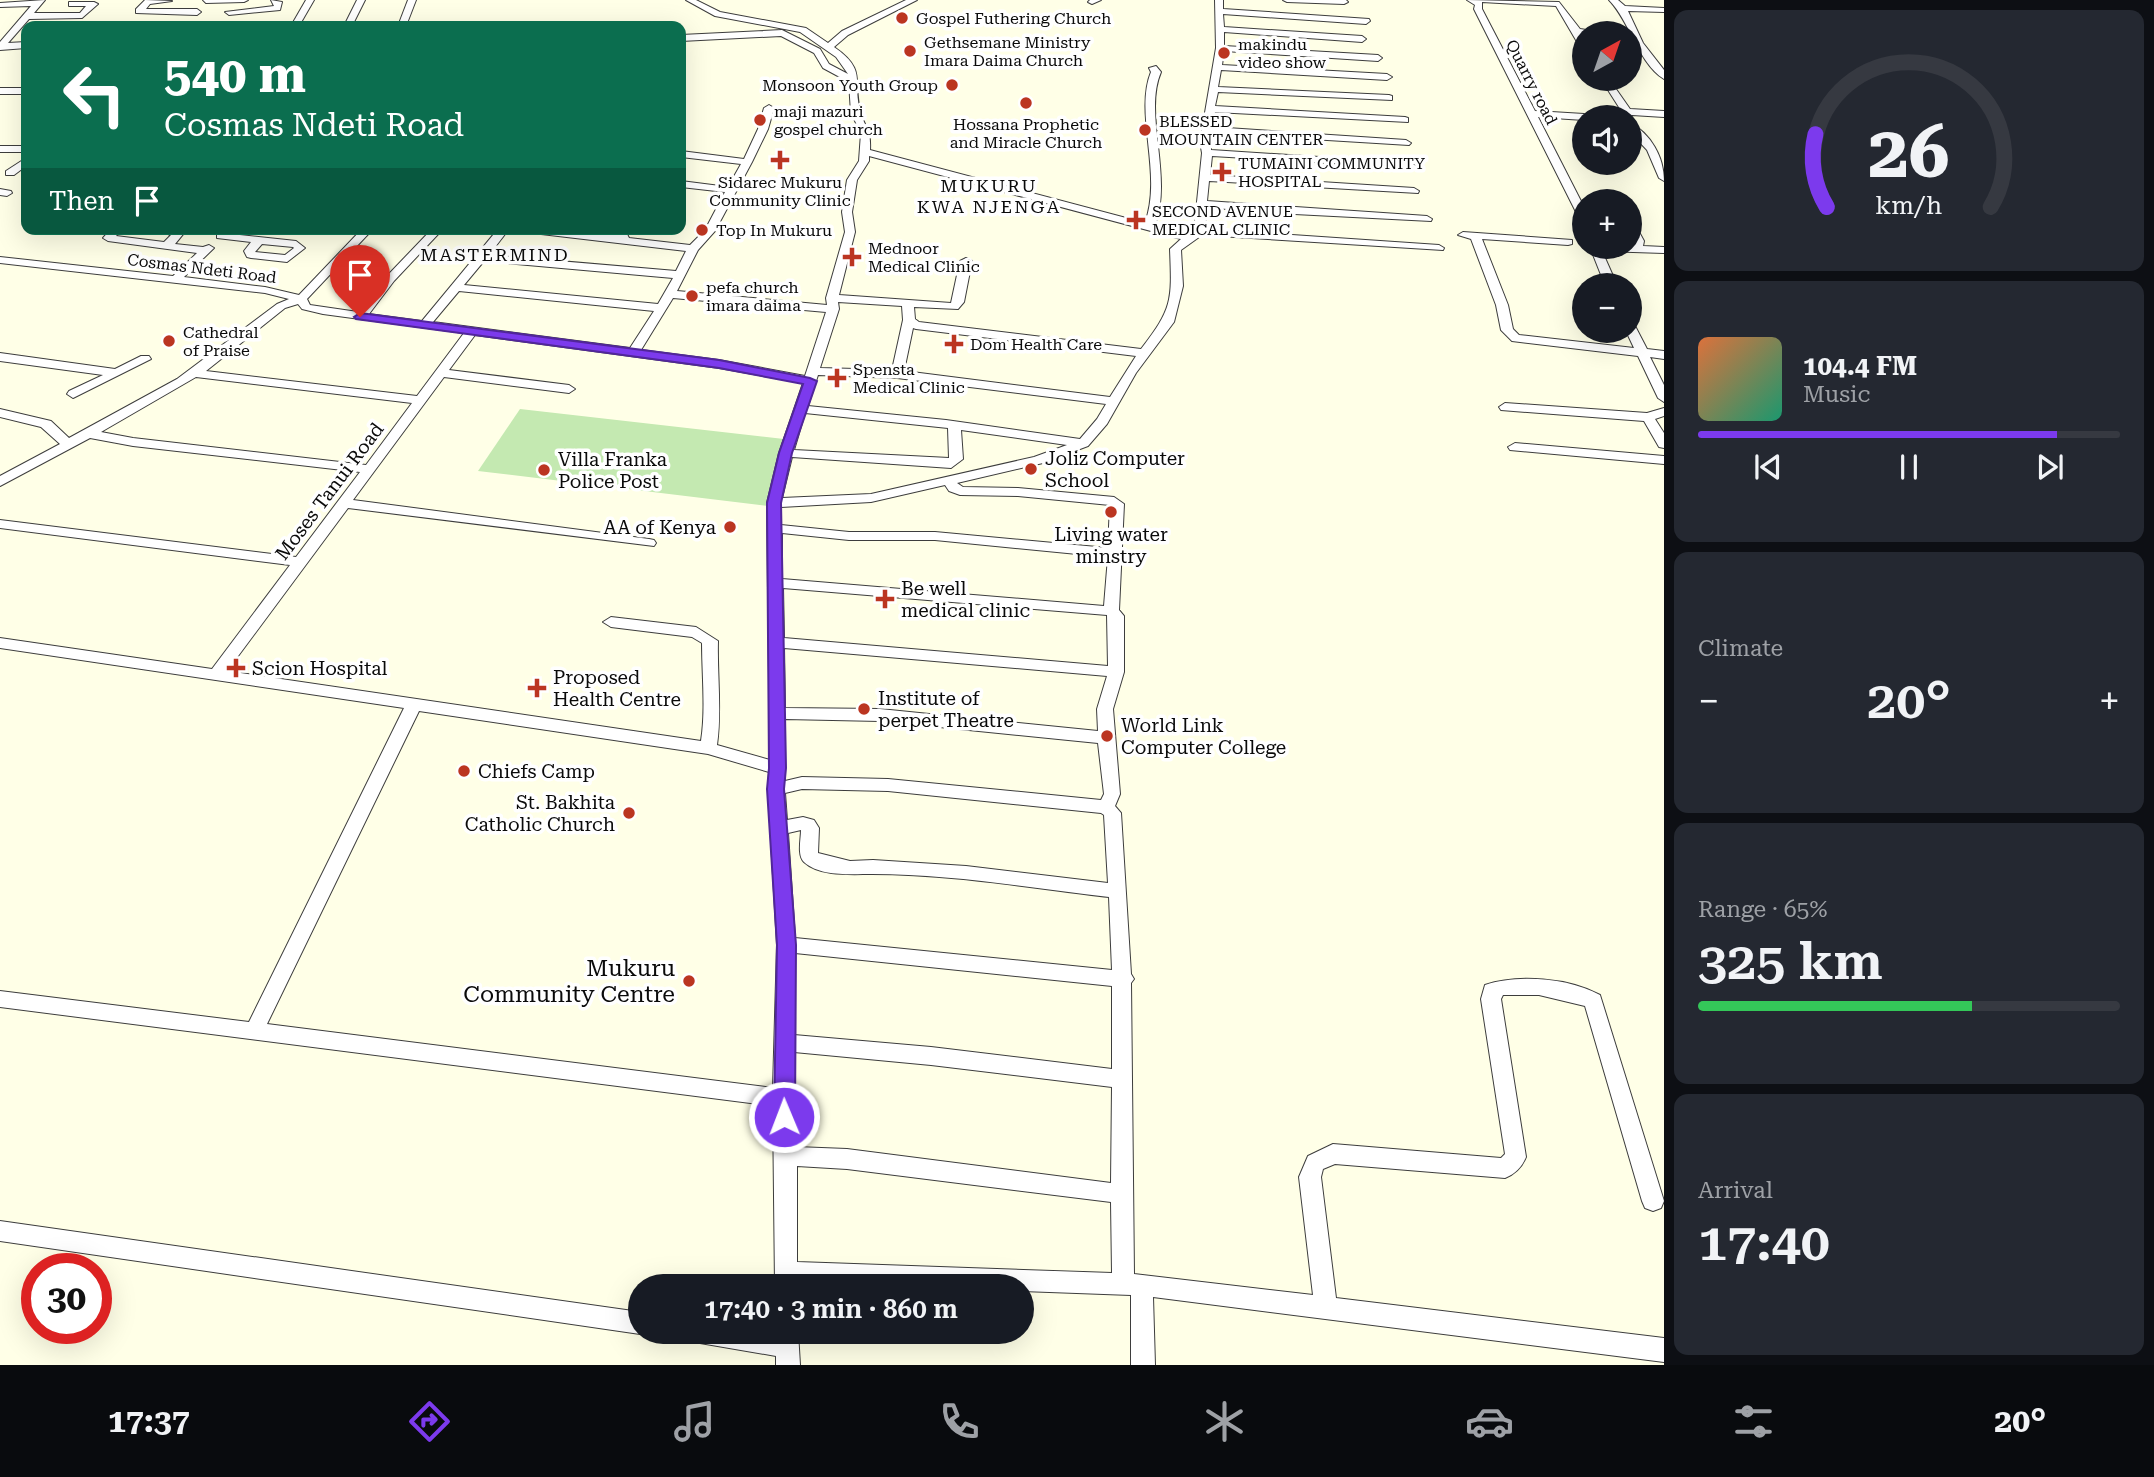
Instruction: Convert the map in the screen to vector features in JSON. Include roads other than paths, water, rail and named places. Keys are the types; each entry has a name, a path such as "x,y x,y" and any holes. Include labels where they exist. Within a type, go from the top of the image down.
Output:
{"street":[{"path":"168,1 148,2 139,10 195,15 206,0 244,0"},
{"path":"229,12 277,8 279,4 275,0"},
{"path":"298,21 310,0"},
{"path":"350,21 361,0"},
{"path":"404,21 412,0"},
{"path":"690,0 704,8 737,18 804,31 846,61 855,82 856,113 866,133 864,161 852,180 847,212 849,240 833,304 786,453 774,503 778,768 776,789 786,945 783,1098 786,1274"},
{"path":"827,49 845,33 913,0"},
{"path":"1287,0 1344,2"},
{"name":"Quarry road","path":"1471,0 1479,4 1478,9 1572,194"},
{"path":"1482,0 1559,4 1572,24"},
{"path":"1614,0 1623,8 1627,21"},
{"path":"704,8 719,1"},
{"path":"0,5 40,2"},
{"path":"23,21 40,2"},
{"path":"29,16 82,15 94,4 72,4"},
{"path":"0,14 12,5"},
{"path":"1195,236 1207,153 1205,142 1220,48 1220,6 1366,21"},
{"path":"1623,8 1664,10"},
{"path":"21,22 5,35 1,47 21,45"},
{"path":"1220,29 1362,38"},
{"path":"686,37 804,31"},
{"path":"686,37 785,34 817,51 826,66 855,82"},
{"path":"1220,48 1378,58"},
{"path":"1642,48 1664,76"},
{"path":"1217,67 1387,77"},
{"path":"1149,228 1155,215 1153,122 1149,99 1156,72 1153,68"},
{"path":"1213,89 1389,98"},
{"path":"0,91 21,91"},
{"path":"633,353 670,294 693,248 710,231 747,162 759,132 768,120 769,108"},
{"path":"1212,109 1405,120"},
{"path":"1532,114 1572,116"},
{"path":"1642,114 1664,114"},
{"path":"1208,130 1406,143"},
{"path":"1642,139 1652,149 1664,178"},
{"path":"0,149 21,149"},
{"path":"864,152 884,155 1149,228 1195,236 1439,248"},
{"path":"1207,153 1411,166"},
{"path":"686,155 747,162"},
{"path":"10,173 21,165"},
{"path":"1203,178 1414,191"},
{"path":"686,185 732,190"},
{"path":"1201,203 1427,219"},
{"path":"111,235 108,238 205,251"},
{"path":"166,246 177,235"},
{"path":"174,281 223,235"},
{"path":"234,235 259,241"},
{"path":"0,482 194,373 281,306 301,299 362,235"},
{"path":"360,317 390,279 432,235"},
{"path":"425,325 499,235"},
{"path":"629,235 693,248"},
{"path":"774,503 871,498 1038,460 1083,443 1168,322 1175,302 1175,248 1179,243 1195,236"},
{"path":"1568,242 1469,236 1511,335 1535,342 1664,355"},
{"path":"1642,249 1664,250"},
{"path":"479,257 678,275"},
{"name":"Cosmas Ndeti Road","path":"0,260 265,290 301,299 306,307 314,310 811,376 897,374 1114,401"},
{"path":"670,294 833,304 908,303 954,307 958,302 966,261"},
{"path":"454,287 661,308"},
{"path":"897,374 909,320 908,303"},
{"path":"909,320 916,325 1144,353"},
{"name":"Moses Tanui Road","path":"217,674 471,331"},
{"path":"1637,343 1664,398"},
{"path":"0,357 116,373"},
{"path":"73,394 145,359"},
{"path":"194,373 420,400"},
{"path":"440,373 569,389"},
{"path":"1505,407 1648,417 1664,412"},
{"path":"801,409 954,425 1083,443"},
{"path":"0,413 46,424 68,444"},
{"path":"1648,417 1664,444"},
{"path":"786,453 951,464 956,459 954,425"},
{"path":"87,433 133,442 369,469"},
{"path":"1515,447 1664,460"},
{"path":"948,480 960,491 1018,492 1114,501 1117,504 1111,611 1117,622 1116,672 1105,709 1112,794 1106,807"},
{"path":"344,503 649,543"},
{"path":"0,524 300,562"},
{"path":"774,528 849,536 945,537 1115,553"},
{"path":"776,583 1111,611"},
{"path":"611,622 696,632 710,641 709,694 712,721 709,748"},
{"path":"776,642 1116,672"},
{"path":"0,643 709,748 778,768"},
{"path":"254,1031 415,704"},
{"path":"776,713 880,715 1106,738"},
{"path":"776,789 802,783 888,785 1106,807 1112,813 1124,979 1121,1079 1124,1194 1143,1365"},
{"path":"779,829 800,822 805,824 812,835 810,857 822,863 850,868 966,873 1118,891"},
{"path":"786,945 1124,979"},
{"path":"1325,1307 1310,1177 1315,1163 1333,1154 1505,1168 1516,1157 1491,999 1492,991 1499,988 1516,986 1586,997 1593,1001 1653,1201"},
{"path":"0,999 783,1098"},
{"path":"785,1043 931,1056 1121,1079"},
{"path":"786,1156 847,1159 1124,1194"},
{"path":"0,1231 628,1321"},
{"path":"1034,1283 1133,1284 1664,1350"},
{"path":"765,1344 787,1348"}],"place":[{"name":"Gospel Futhering Church","path":"902,18"},
{"name":"Gethsemane Ministry Imara Daima Church","path":"910,51"},
{"name":"makindu video show","path":"1224,53"},
{"name":"Monsoon Youth Group","path":"952,85"},
{"name":"Hossana Prophetic and Miracle Church","path":"1026,103"},
{"name":"maji mazuri gospel church","path":"760,120"},
{"name":"BLESSED MOUNTAIN CENTER","path":"1145,130"},
{"name":"Sidarec Mukuru Community Clinic","path":"780,160"},
{"name":"TUMAINI COMMUNITY HOSPITAL","path":"1222,172"},
{"name":"SECOND AVENUE MEDICAL CLINIC","path":"1136,220"},
{"name":"Top In Mukuru","path":"702,230"},
{"name":"Mednoor Medical Clinic","path":"852,257"},
{"name":"pefa church imara daima","path":"692,296"},
{"name":"Cathedral of Praise","path":"169,341"},
{"name":"Dom Health Care","path":"954,344"},
{"name":"Spensta Medical Clinic","path":"837,378"},
{"name":"Joliz Computer School","path":"1031,469"},
{"name":"Villa Franka Police Post","path":"544,470"},
{"name":"Living water minstry","path":"1111,512"},
{"name":"AA of Kenya","path":"730,527"},
{"name":"Be well medical clinic","path":"885,599"},
{"name":"Scion Hospital","path":"236,668"},
{"name":"Proposed Health Centre","path":"537,688"},
{"name":"Institute of perpet Theatre","path":"864,709"},
{"name":"World Link Computer College","path":"1107,736"},
{"name":"Chiefs Camp","path":"464,771"},
{"name":"St. Bakhita Catholic Church","path":"629,813"},
{"name":"Mukuru Community Centre","path":"689,981"}],"district":[{"name":"MUKURU KWA NJENGA","path":"989,196"},
{"name":"MASTERMIND","path":"495,255"}]}
